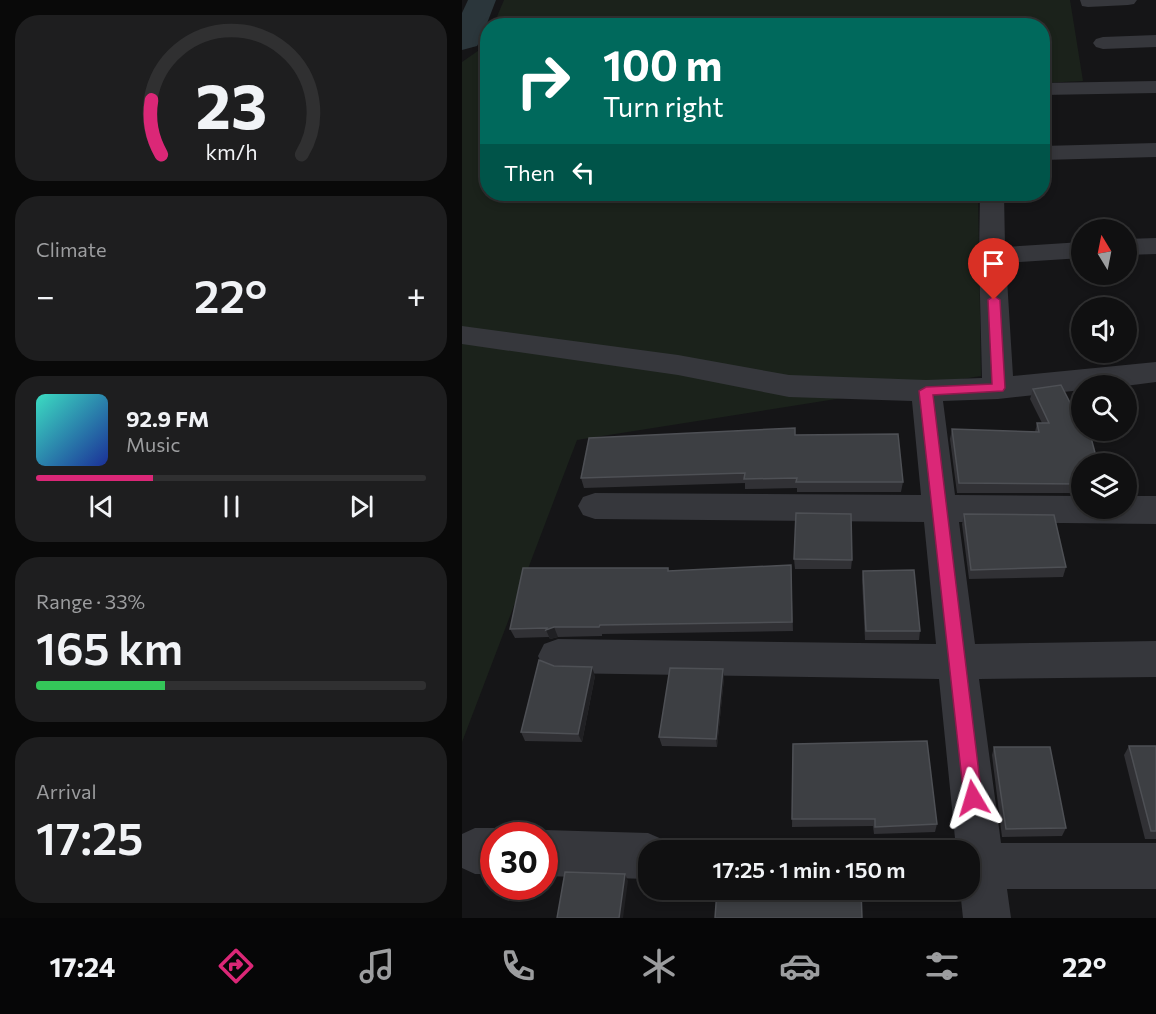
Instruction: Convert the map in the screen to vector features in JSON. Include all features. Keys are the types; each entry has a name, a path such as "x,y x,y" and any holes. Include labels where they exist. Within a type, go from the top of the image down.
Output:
{"street":[{"path":"1088,2 1128,0"},
{"path":"1102,42 1156,41"},
{"path":"1050,89 1156,87"},
{"path":"1050,153 1156,150"},
{"path":"992,201 998,388"},
{"path":"1137,247 1156,246"},
{"path":"992,256 1071,251"},
{"path":"462,334 667,363 789,386 926,391 998,388 1156,372"},
{"path":"926,391 956,662 973,840"},
{"path":"596,506 1156,510"},
{"path":"558,656 956,662 1156,659"},
{"path":"558,853 638,856"},
{"path":"980,866 1156,866"},
{"path":"980,888 987,918"}],"shaded area":[{"path":"504,0 1070,0 1083,81 1050,83 1050,18 496,18"},
{"path":"480,49 480,201 978,201 981,376 577,440 462,742 462,62"}],"building":[{"path":"1061,385 1071,404 1071,441 1092,441 1095,453 1071,453 1071,484 959,483 952,429 1039,432 1037,423 1049,423 1033,389"},
{"path":"795,428 795,435 898,434 903,482 796,482 797,478 744,479 745,473 581,478 589,438"},
{"path":"796,513 851,514 852,560 794,559"},
{"path":"964,514 1054,515 1066,567 971,570"},
{"path":"791,565 792,622 600,625 599,627 554,627 546,630 547,628 510,629 523,568 668,568 668,571"},
{"path":"914,570 920,631 866,631 863,571"},
{"path":"539,660 554,666 592,667 578,734 521,732"},
{"path":"670,668 723,669 716,739 659,737"},
{"path":"927,741 937,824 875,827 875,819 792,819 793,744"},
{"path":"1129,746 1156,746 1156,831 1151,831"},
{"path":"994,747 1050,747 1066,828 1006,829"},
{"path":"565,872 625,874 619,918 557,918"},
{"path":"716,900 861,900 862,918 715,918"}],"waterway":[{"path":"462,41 466,39 482,0"}],"route":[{"path":"973,798 926,391 998,388 994,300"}]}
